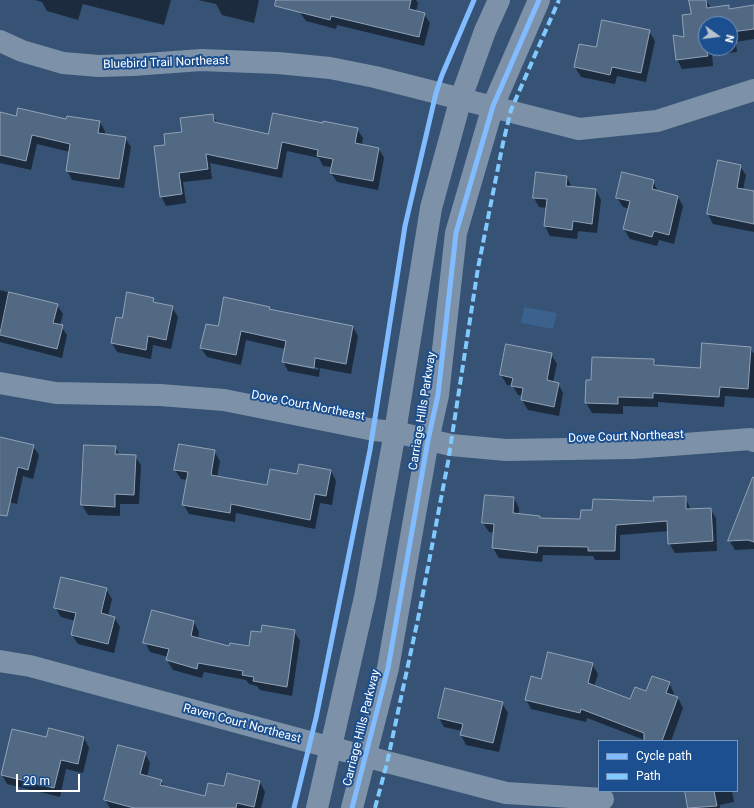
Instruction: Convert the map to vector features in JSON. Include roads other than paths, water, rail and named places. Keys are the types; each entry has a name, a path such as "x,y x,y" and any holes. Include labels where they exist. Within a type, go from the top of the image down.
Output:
{"street":[{"name":"Carriage Hills Parkway","path":"317,808 332,748 365,597 395,432 431,208 461,98 485,31 499,0"},
{"name":"Carriage Hills Parkway","path":"352,808 388,668 428,440 438,395 456,233 493,106 538,0"},
{"name":"Bluebird Trail Northeast","path":"0,42 22,51 63,63 132,65 201,60 278,63 330,68 461,98 579,129 657,121 754,90"},
{"name":"Dove Court Northeast","path":"0,383 56,393 160,395 224,400 374,430 395,432 450,444 506,450 632,448 751,439 754,441"},
{"name":"Raven Court Northeast","path":"0,661 30,666 365,757 506,793 603,799"}],"water":[{"path":"524,307 557,313 553,329 521,323"}]}
